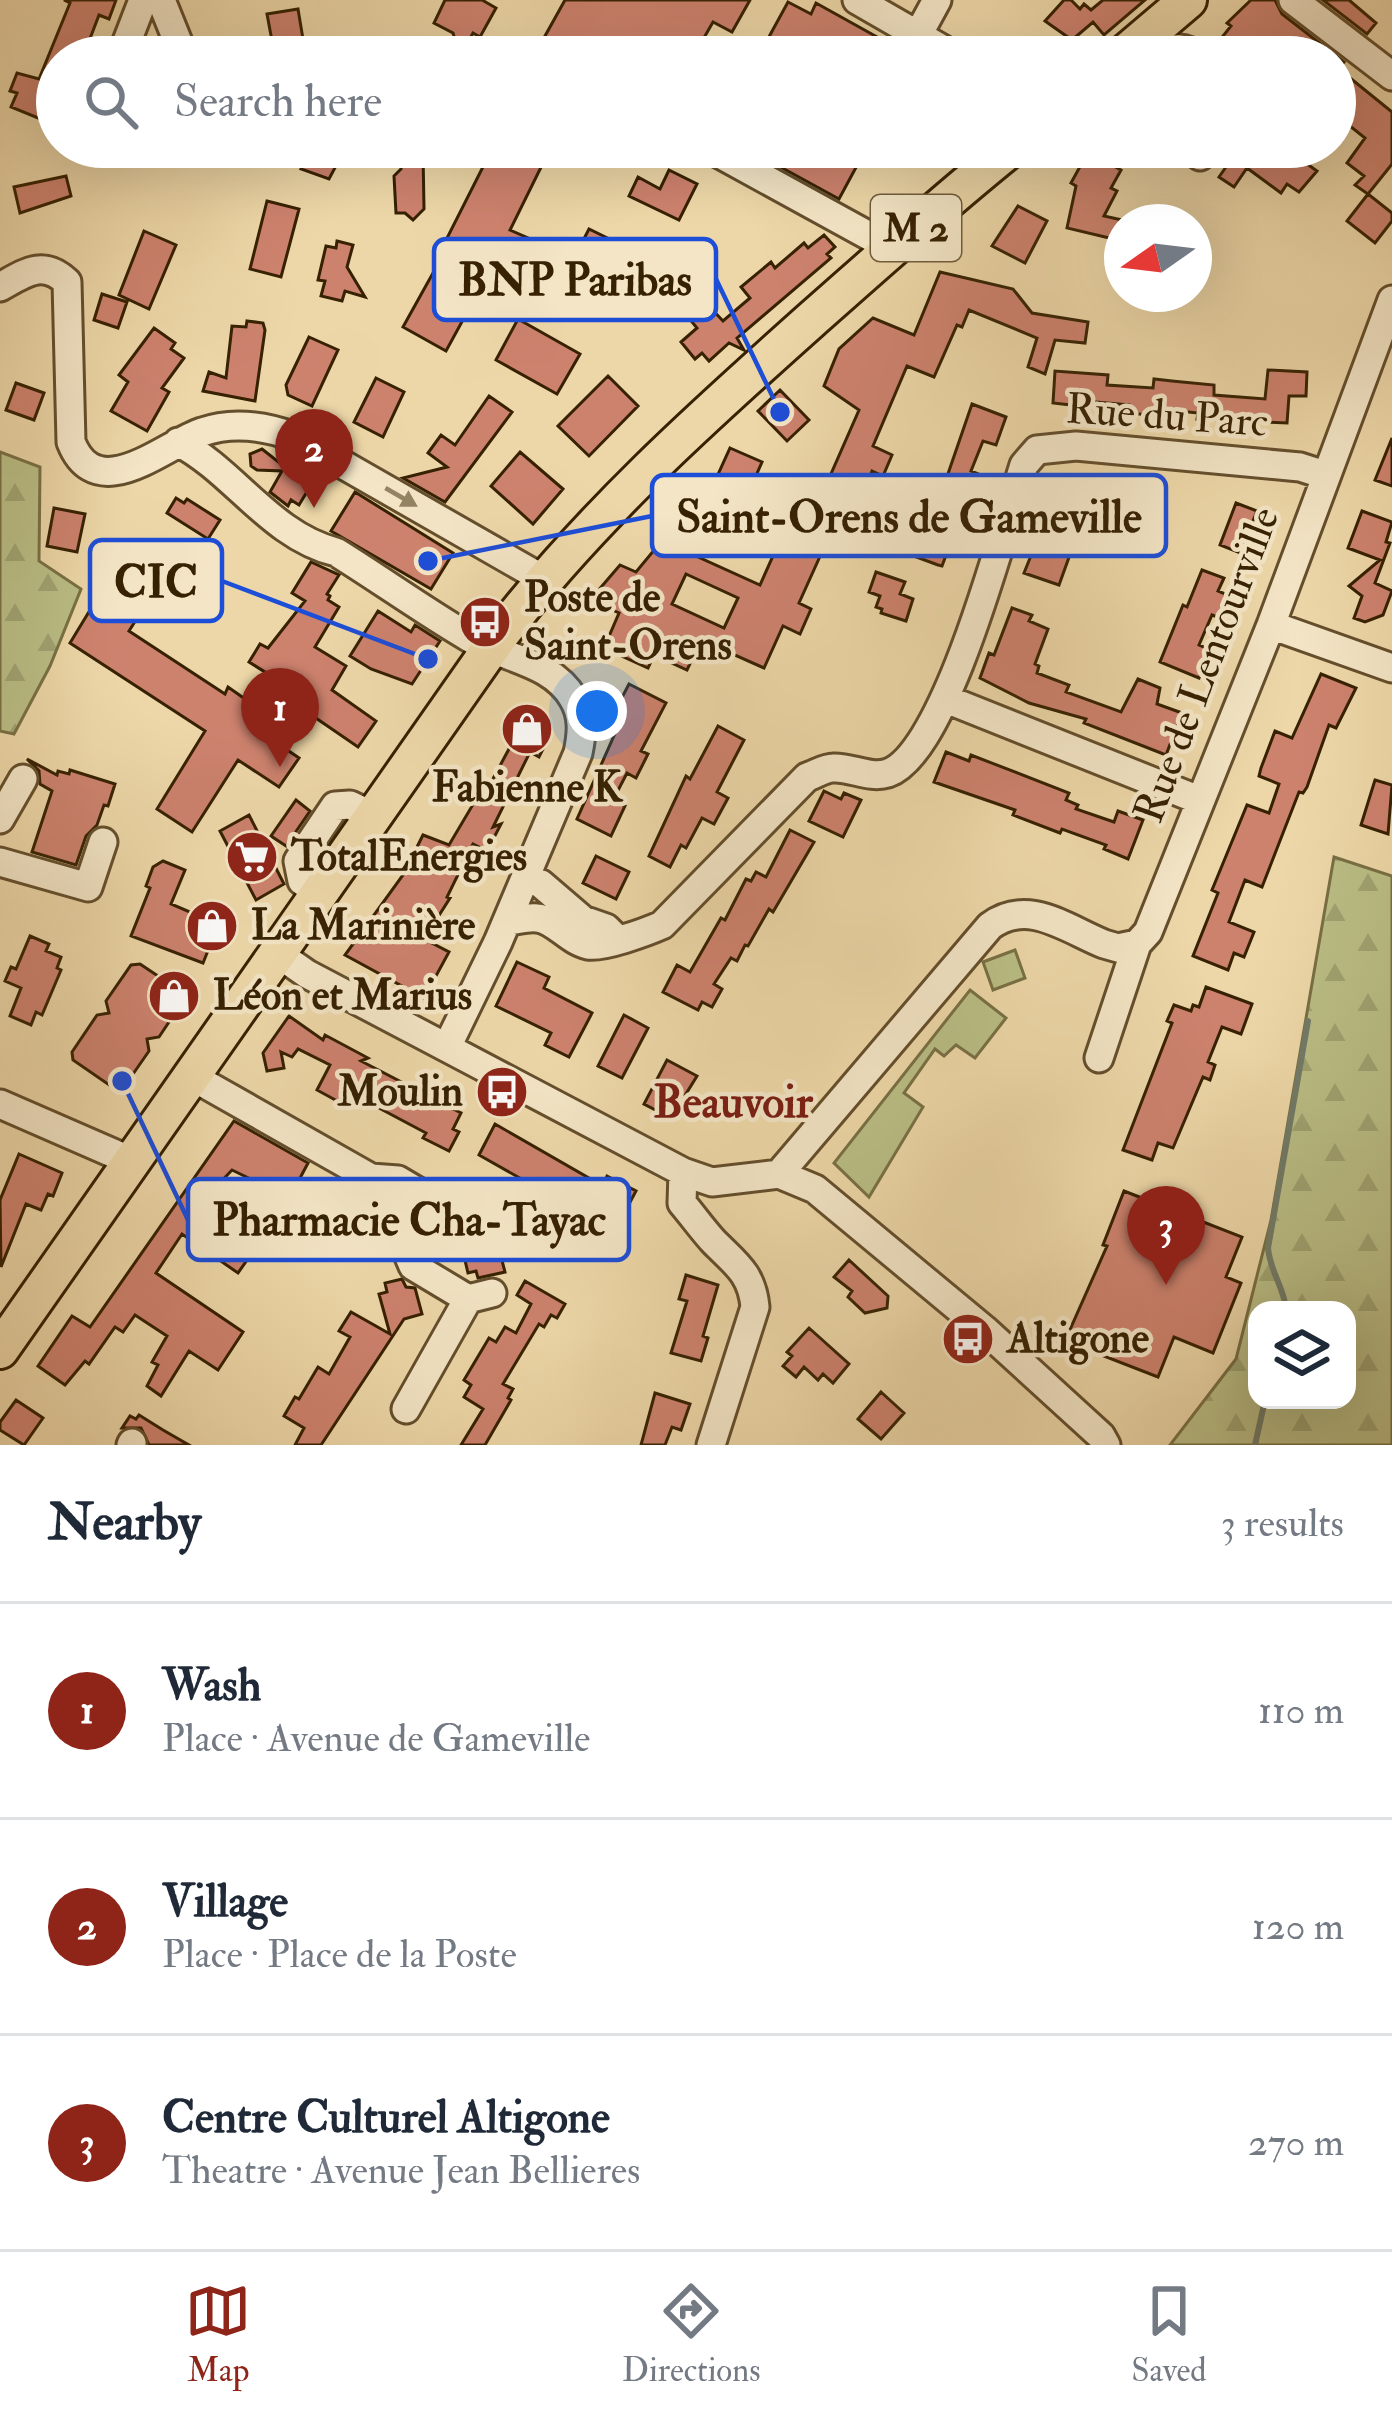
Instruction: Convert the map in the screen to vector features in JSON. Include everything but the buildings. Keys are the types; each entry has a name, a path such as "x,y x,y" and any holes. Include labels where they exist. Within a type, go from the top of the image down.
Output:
{"main road":[{"name":"M 2","path":"0,1350 543,579 626,489 988,168"}],"street":[{"path":"129,36 142,0"},
{"path":"161,0 176,36"},
{"path":"856,0 924,36"},
{"path":"919,33 937,0"},
{"path":"1293,0 1340,36"},
{"path":"1356,48 1392,76"},
{"path":"745,168 893,249"},
{"path":"0,287 38,268 49,269 67,282 71,442 76,454 91,465 121,472 138,468 206,430 261,424 295,436 543,579"},
{"name":"Rue de Lentourville","path":"1100,1058 1137,944 1148,932 1271,625 1392,300"},
{"path":"234,489 232,465 245,426"},
{"path":"178,442 202,454 234,489 314,546 336,552 491,648 530,662 572,696 583,731 578,753 508,921 447,1047"},
{"name":"Rue du Parc","path":"946,700 1024,465 1037,450 1076,446 1300,467 1325,475"},
{"path":"1271,625 1392,668"},
{"path":"508,921 542,917 585,945 603,946 662,926 807,777 831,768 873,776 891,772 929,734 946,700 1199,800"},
{"path":"0,819 23,779"},
{"path":"0,862 88,887 103,842"},
{"path":"537,852 542,917"},
{"path":"541,884 583,920 616,938"},
{"path":"779,1174 990,926 1004,916 1024,910 1104,944 1118,948 1137,944"},
{"path":"277,953 308,974 683,1172 712,1182 779,1174 815,1189 1002,1346 1106,1445"},
{"path":"191,1076 371,1178 398,1180 421,1193 399,1233"},
{"path":"0,1104 131,1161"},
{"path":"683,1172 682,1203 753,1285 755,1306 711,1445"},
{"path":"371,1178 361,1219 399,1233 413,1266 480,1296 406,1409"},
{"path":"699,1224 702,1201 712,1182"}],"green space":[{"path":"0,452 40,467 39,561 81,589 50,666 14,734 0,731"},
{"path":"1334,857 1392,876 1392,1445 1170,1445 1236,1359 1248,1311 1248,1409 1356,1409 1356,1301 1251,1301 1271,1220"},
{"path":"1015,950 1025,978 993,990 983,962"},
{"path":"970,990 1006,1018 975,1058 956,1045 944,1056 935,1049 904,1093 923,1107 869,1197 834,1163"}],"waterway":[{"path":"1284,1301 1268,1248 1308,1021"},
{"path":"1255,1445 1263,1409"}],"place":[{"name":"BNP Paribas","path":"780,412"},
{"name":"Village","path":"314,508"},
{"name":"Saint-Orens de Gameville","path":"428,561"},
{"name":"Poste de Saint-Orens","path":"485,622"},
{"name":"CIC","path":"428,659"},
{"name":"Fabienne K","path":"527,729"},
{"name":"Wash","path":"280,767"},
{"name":"TotalEnergies","path":"252,857"},
{"name":"La Marinière","path":"212,926"},
{"name":"Léon et Marius","path":"174,996"},
{"name":"Pharmacie Cha-Tayac","path":"122,1081"},
{"name":"Moulin","path":"502,1092"},
{"name":"Centre Culturel Altigone","path":"1166,1285"},
{"name":"Altigone","path":"968,1339"}],"district":[{"name":"Beauvoir","path":"733,1103"}]}
